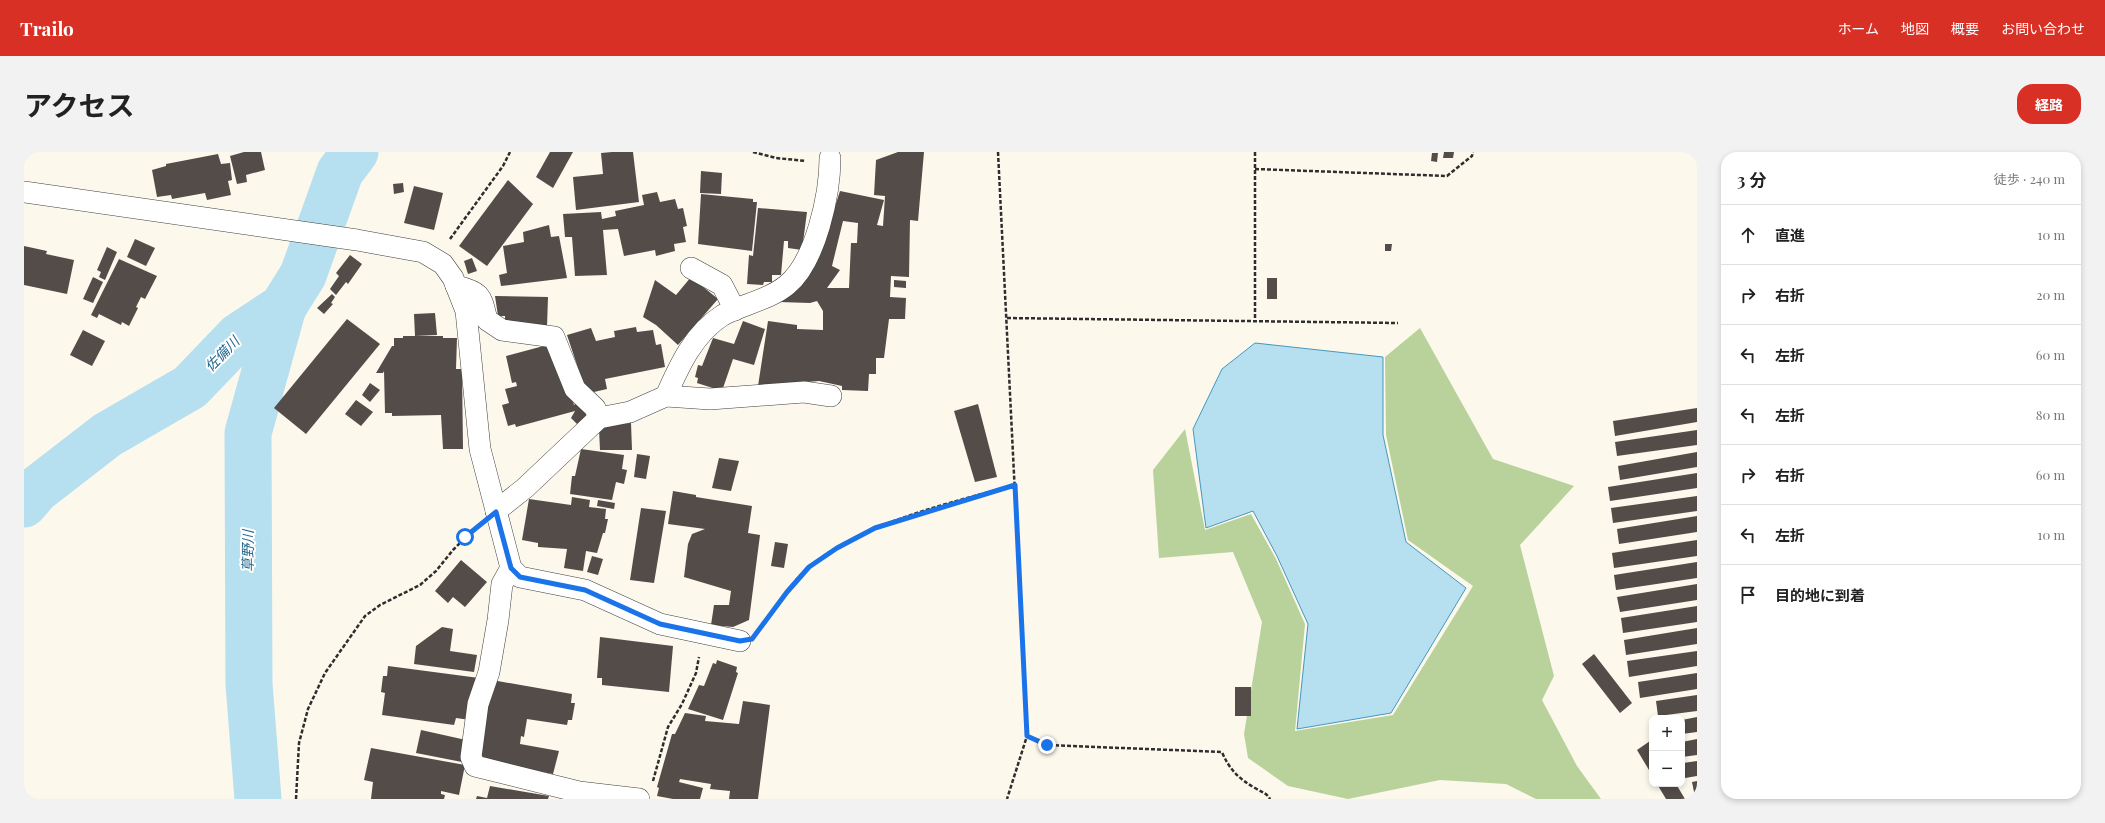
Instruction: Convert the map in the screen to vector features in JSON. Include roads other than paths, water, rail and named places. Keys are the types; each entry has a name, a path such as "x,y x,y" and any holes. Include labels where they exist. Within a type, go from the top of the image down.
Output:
{"street":[{"path":"666,396 682,359 705,331 723,316 787,285 807,259 815,239 830,177 830,158"},
{"path":"24,192 349,238 423,252 436,259 443,264 456,286 466,311 480,449 511,568 520,577 585,590 660,624 740,641"},
{"path":"691,268 722,286 735,310"},
{"path":"456,286 474,290 482,299 487,320 502,330 554,337 575,389 595,408 599,418"},
{"path":"496,512 525,488 599,418 630,412 666,396 710,399 804,392 831,396"},
{"path":"511,568 502,584 498,620 489,672 478,704 472,757 476,766 579,792 646,792"}],"water":[{"path":"1255,343 1383,357 1383,435 1406,542 1466,588 1391,713 1297,729 1308,624 1277,556 1253,511 1206,528 1193,429 1222,369"}],"waterway":[{"name":"佐備川","path":"24,504 36,490 107,435 190,387 239,336 283,307 303,275 340,172 355,152"},
{"name":"草野川","path":"258,799 249,684 248,433 283,307"}]}
